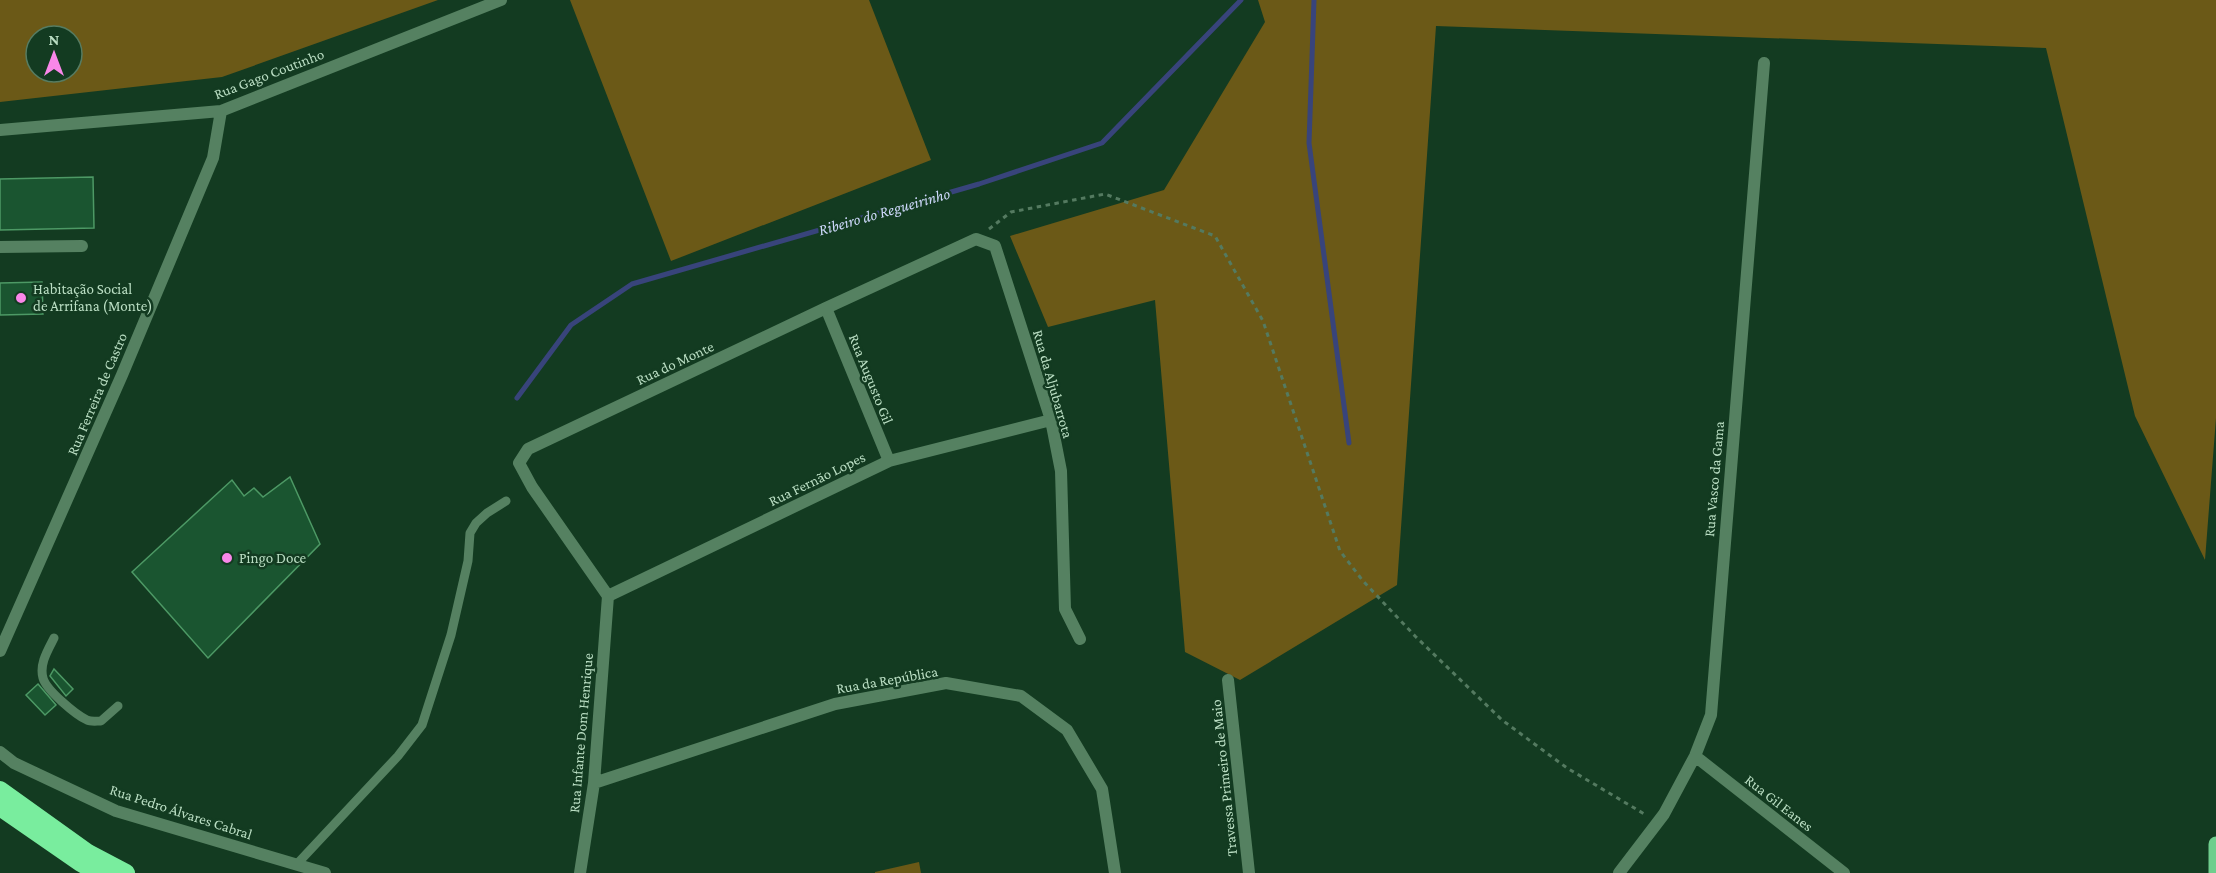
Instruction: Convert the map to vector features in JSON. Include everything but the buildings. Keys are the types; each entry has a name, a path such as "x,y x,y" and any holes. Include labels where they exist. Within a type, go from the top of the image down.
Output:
{"highway":[{"path":"0,790 88,853 126,873"},
{"path":"0,807 98,873"}],"main road":[{"path":"2216,844 2216,873"}],"street":[{"name":"Rua Gago Coutinho","path":"0,130 220,111 501,0"},
{"name":"Rua Vasco da Gama","path":"1619,873 1657,822 1695,756 1711,715 1764,63"},
{"name":"Rua Ferreira de Castro","path":"0,651 122,375 213,158 220,111"},
{"name":"Rua da Aljubarrota","path":"976,239 995,246 1051,420 1061,471 1065,609 1080,639"},
{"name":"Rua do Monte","path":"608,596 532,487 519,463 528,449 976,239"},
{"path":"0,247 82,246"},
{"name":"Rua Augusto Gil","path":"826,308 889,461"},
{"name":"Rua Fernão Lopes","path":"608,596 889,461 1051,420"},
{"name":"Rua Infante Dom Henrique","path":"580,873 594,783 608,596"},
{"name":"Travessa Primeiro de Maio","path":"1228,680 1249,873"},
{"name":"Rua da República","path":"594,783 835,704 946,683 999,692 1021,696 1067,730 1102,789 1115,873"},
{"name":"Rua Pedro Álvares Cabral","path":"0,752 14,763 116,811 325,873"},
{"name":"Rua Gil Eanes","path":"1695,756 1844,873"}],"lane":[{"path":"297,864 398,756 422,725 451,635 468,561 471,533 476,523 506,501"},
{"path":"54,638 45,656 43,678 46,685 73,712 89,721 100,721 118,706"}],"path":[{"path":"976,239 1011,212 1105,194 1215,236 1263,321 1340,551 1363,581 1415,636 1502,720 1567,768 1657,822"}],"shaded area":[{"path":"0,0 438,0 222,77 0,102"},
{"path":"570,0 869,0 931,160 671,261"},
{"path":"1258,0 2216,0 2216,418 2205,560 2135,416 2046,48 1436,26 1397,585 1240,680 1185,652 1155,300 1048,327 1010,236 1164,190 1265,22"},
{"path":"919,862 921,873 875,873 875,872"}],"waterway":[{"name":"Ribeiro do Regueirinho","path":"517,398 571,325 632,284 979,184 1102,143 1241,0"},
{"path":"1314,0 1309,143 1349,443"}],"place":[{"name":"Habitação Social de Arrifana (Monte)","path":"21,298"},
{"name":"Pingo Doce","path":"227,558"}]}
